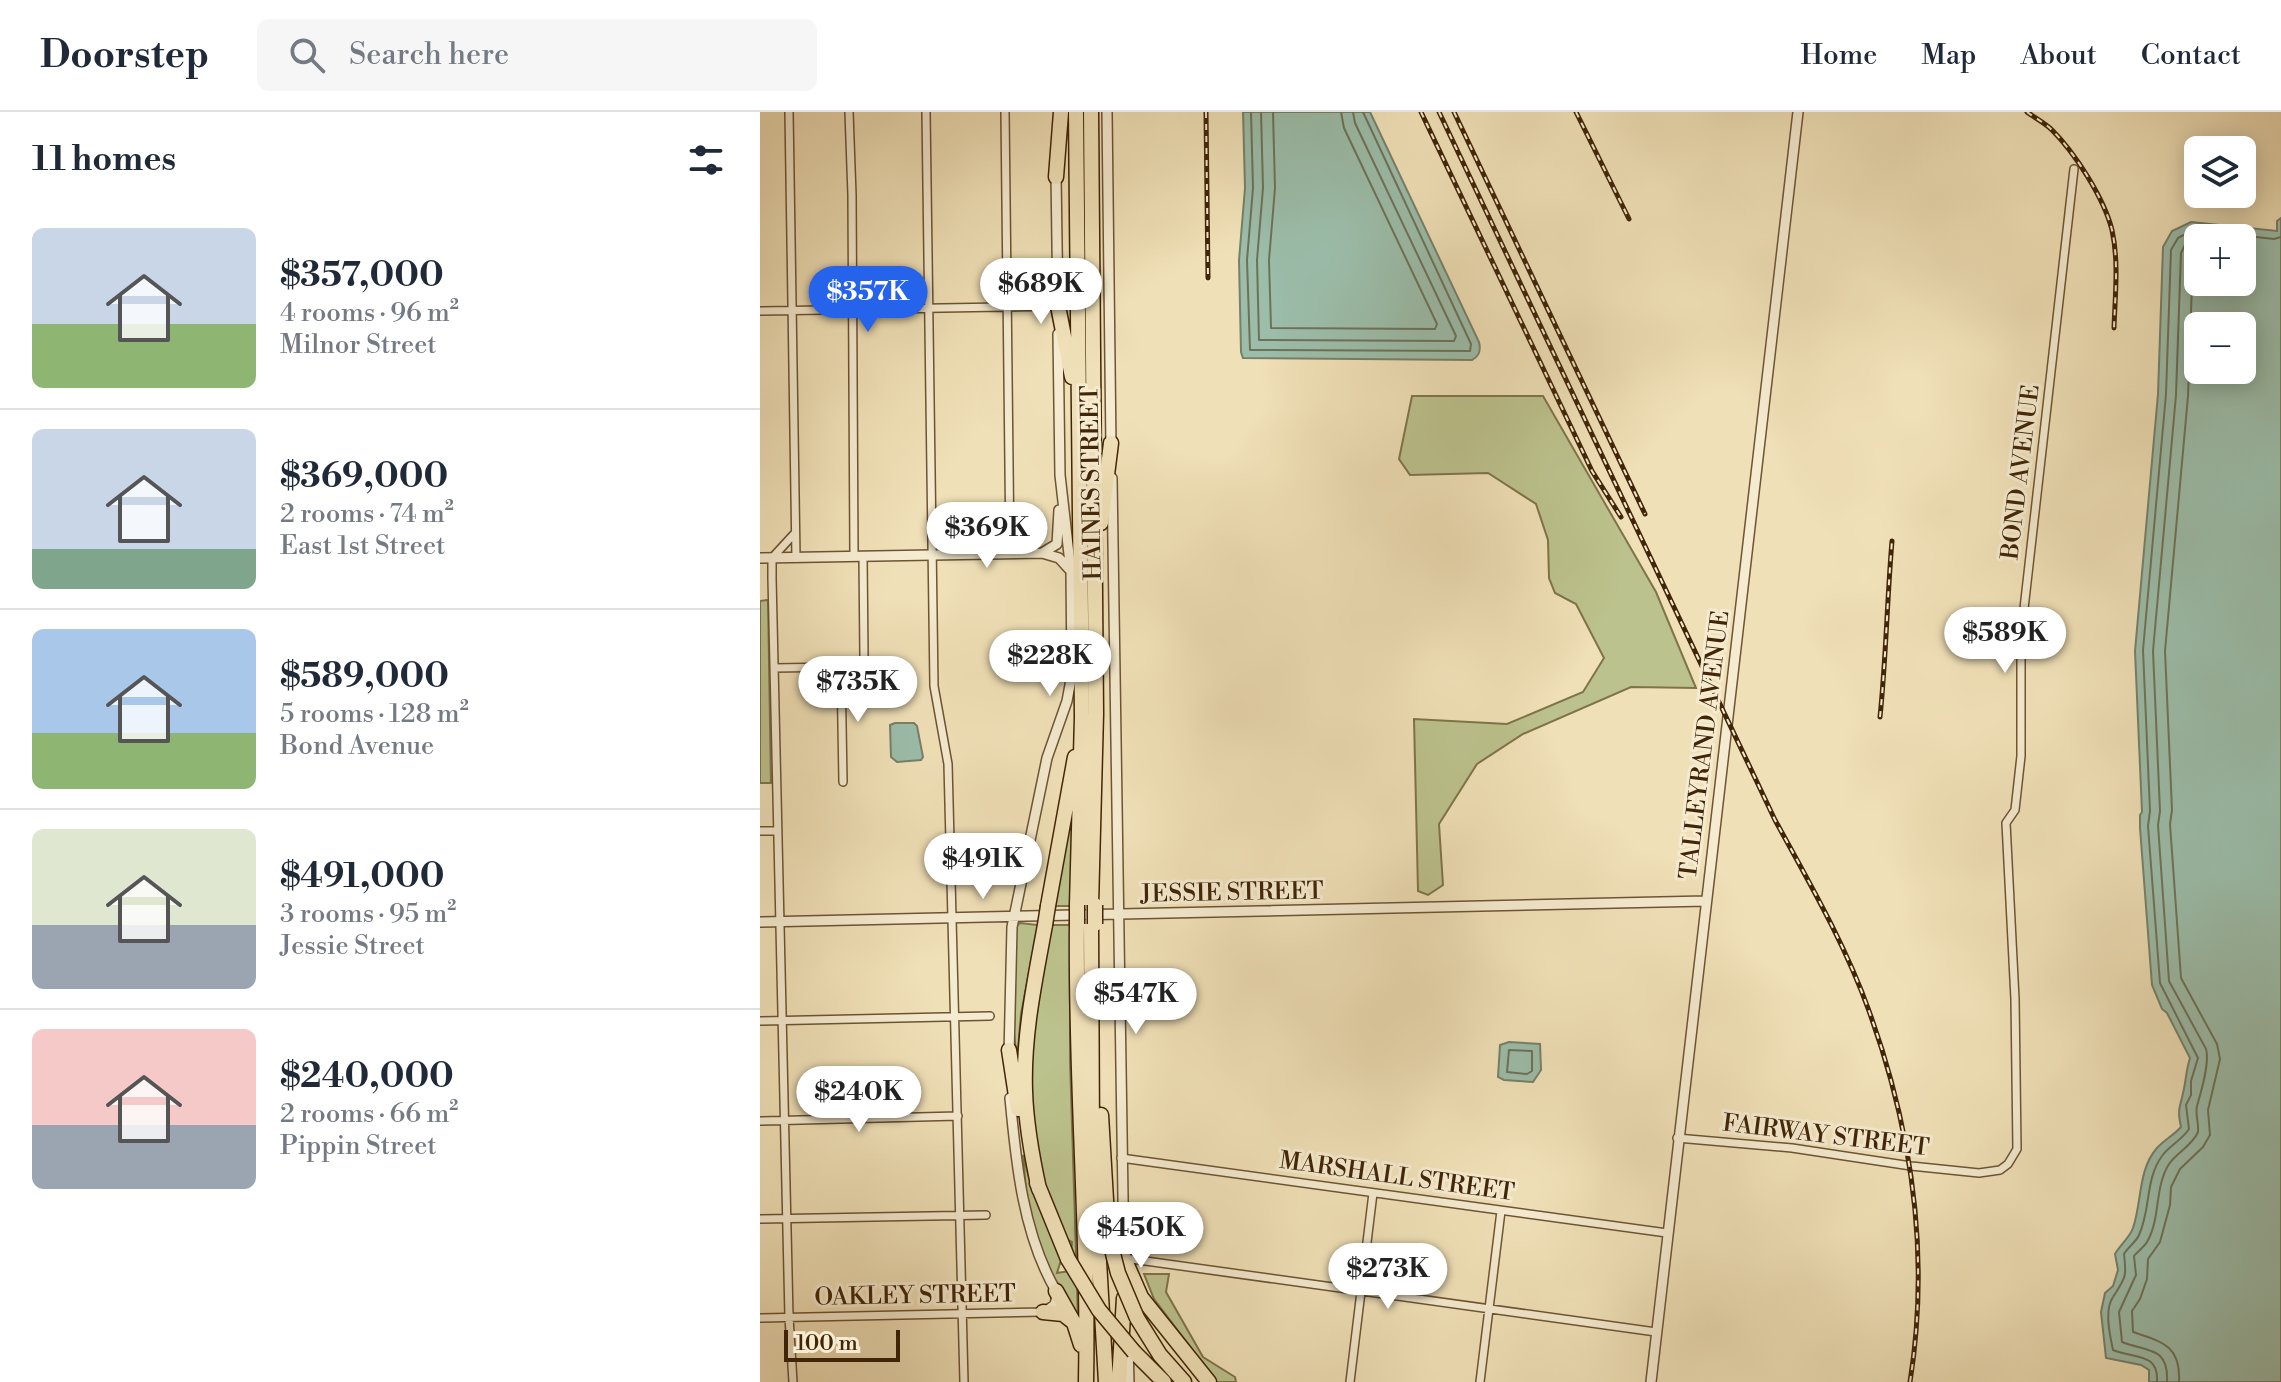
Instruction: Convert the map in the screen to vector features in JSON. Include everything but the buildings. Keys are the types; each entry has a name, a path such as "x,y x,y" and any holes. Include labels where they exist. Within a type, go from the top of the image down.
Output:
{"highway":[{"path":"1056,177 1061,112"},
{"path":"1076,112 1082,717 1092,1140 1106,1382"},
{"path":"1088,905 1096,714 1091,112"},
{"path":"1058,306 1079,440"},
{"path":"1094,579 1111,443"},
{"path":"1039,1189 1030,1144 1025,1088 1030,1008 1082,717"},
{"path":"1088,924 1108,1234 1118,1273 1137,1318 1160,1355 1184,1382"},
{"path":"1086,1381 1077,1044 1088,924"},
{"path":"1009,1050 1018,1114 1039,1189 1068,1259 1099,1310 1164,1382"},
{"path":"1124,1258 1141,1297 1209,1382"},
{"path":"1056,1291 1081,1342 1086,1381"},
{"path":"1119,1382 1124,1298"},
{"path":"1043,1312 1063,1314 1074,1323"}],"street":[{"path":"789,112 796,558"},
{"path":"774,668 841,667 858,665 864,658 858,556 849,112"},
{"path":"926,112 934,686 948,764 964,1382"},
{"path":"1005,112 1010,553"},
{"name":"HAINES STREET","path":"1054,112 1060,475 1071,572 1071,685 1047,758 1013,917 1009,1050 1011,1108 1028,1223 1036,1250 1056,1291"},
{"name":"HAINES STREET","path":"1107,112 1121,1158 1129,1382"},
{"name":"TALLEYRAND AVENUE","path":"1651,1382 1798,112"},
{"name":"BOND AVENUE","path":"1969,1172 2000,1170 2014,1157 2019,1142 2006,823 2015,810 2021,756 2021,635 2074,169"},
{"path":"760,311 1058,306"},
{"path":"1042,553 1054,548 1058,539 1060,475"},
{"path":"793,1382 776,831 772,558 795,533"},
{"path":"760,558 1042,553 1059,558 1071,572"},
{"path":"841,667 843,782"},
{"path":"760,831 776,831"},
{"name":"JESSIE STREET","path":"760,922 1706,901"},
{"path":"760,1021 990,1016"},
{"path":"760,1121 958,1116"},
{"name":"FAIRWAY STREET","path":"1677,1138 1792,1148 1969,1172"},
{"name":"MARSHALL STREET","path":"1121,1158 1667,1233"},
{"path":"1350,1382 1373,1193"},
{"path":"1480,1382 1501,1211"},
{"path":"760,1219 986,1215"},
{"path":"1124,1258 1656,1332"},
{"name":"OAKLEY STREET","path":"760,1318 1043,1312 1054,1304 1056,1291"}],"green space":[{"path":"1412,396 1543,396 1656,592 1696,688 1631,687 1523,734 1477,764 1439,824 1443,885 1428,895 1418,891 1414,719 1507,724 1583,692 1604,658 1576,604 1555,593 1549,578 1548,540 1536,504 1488,473 1410,475 1399,459"},
{"path":"768,600 771,783 760,783 760,601"},
{"path":"1075,789 1070,906 1054,906"},
{"path":"1020,923 1038,925 1021,1014 1017,1061 1014,1033 1016,926"},
{"path":"1050,925 1070,925 1070,1060 1078,1318 1043,1262 1027,1202 1023,1155 1031,1185 1061,1260 1057,1273 1070,1271 1072,1242 1063,1238 1037,1161 1028,1072"},
{"path":"1144,1274 1169,1274 1166,1292 1203,1357 1235,1377 1236,1382 1217,1382 1154,1299"}],"water":[{"path":"1243,112 1370,112 1479,342 1477,357 1472,360 1243,358 1239,260 1245,188"},
{"path":"2281,218 2281,1382 2149,1382 2149,1370 2141,1365 2106,1358 2101,1312 2105,1293 2113,1286 2118,1270 2115,1254 2133,1228 2146,1166 2157,1148 2181,1127 2179,1109 2190,1058 2152,985 2140,828 2142,812 2135,651 2158,394 2163,247 2172,231 2184,225 2184,296 2256,296 2256,229 2277,231 2277,221"},
{"path":"914,723 917,726 921,760 897,762 891,757 890,725"},
{"path":"1509,1042 1540,1044 1541,1070 1533,1082 1498,1077 1500,1045"}],"railway":[{"path":"1206,112 1208,278"},
{"path":"1421,112 1592,471 1621,517"},
{"path":"1439,112 1775,820 1838,937 1869,1011 1896,1101 1913,1194 1918,1288 1910,1382"},
{"path":"1454,112 1645,514"},
{"path":"1576,112 1629,219"},
{"path":"2027,112 2049,127 2070,151 2096,190 2108,217 2115,254 2114,328"},
{"path":"1880,717 1892,541"}]}
